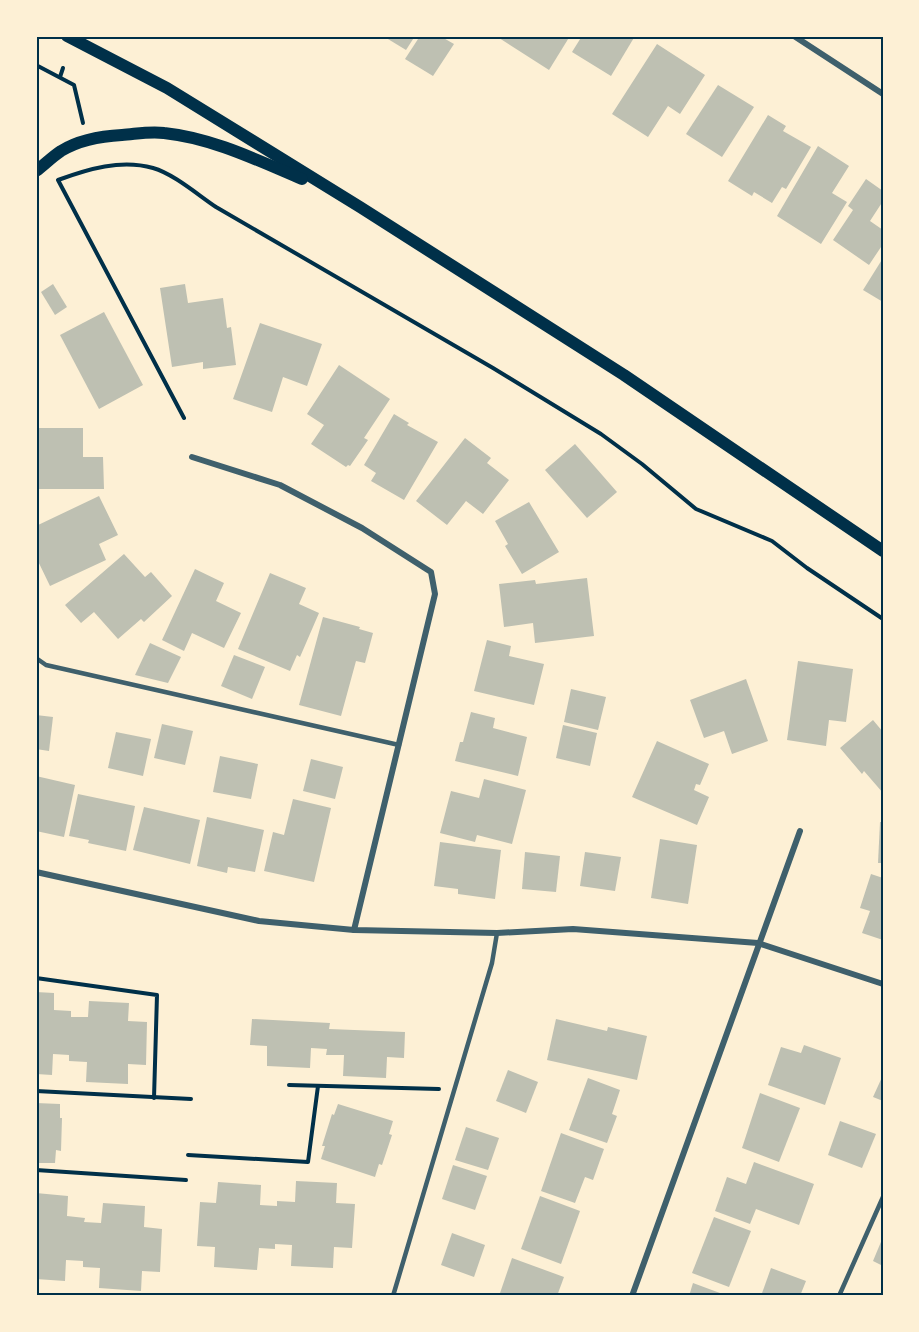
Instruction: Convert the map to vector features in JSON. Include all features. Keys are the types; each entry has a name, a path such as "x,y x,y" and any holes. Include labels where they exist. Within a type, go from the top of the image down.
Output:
{"main road":[{"path":"67,36 167,88 342,197 624,375 883,551"},
{"path":"36,171 61,151 83,142 108,136 161,132 190,136 239,152 342,197"}],"street":[{"path":"794,36 883,94"},
{"path":"192,457 280,485 362,528 431,572 435,594 354,930"},
{"path":"632,1296 800,831"},
{"path":"36,872 259,921 354,930 497,933 573,928 758,943 883,984"}],"lane":[{"path":"36,658 46,665 399,745"},
{"path":"393,1296 492,963 497,933"},
{"path":"839,1296 883,1197"}],"path":[{"path":"36,65 74,84 84,128"},
{"path":"60,77 63,68"},
{"path":"184,418 58,180 120,164 154,168 180,182 216,207 493,368 591,428 642,464 696,508 772,541 807,568 883,619"},
{"path":"36,978 157,995 154,1098"},
{"path":"289,1086 455,1089"},
{"path":"188,1155 308,1162 318,1086"},
{"path":"36,1091 191,1100"},
{"path":"36,1170 186,1180"}],"building":[{"path":"383,36 415,36 406,50"},
{"path":"420,36 440,36 454,44 433,76 405,59"},
{"path":"496,36 570,36 549,70"},
{"path":"582,36 635,36 611,76 572,52"},
{"path":"657,44 705,75 680,114 668,106 648,137 612,114"},
{"path":"718,85 754,107 722,157 686,134"},
{"path":"768,115 786,126 783,131 811,147 786,189 782,187 772,203 754,192 752,196 728,181"},
{"path":"818,146 849,166 832,193 847,202 821,244 777,216"},
{"path":"866,179 883,191 883,201 870,221 883,230 883,244 869,265 833,240 853,210 848,206"},
{"path":"883,258 883,302 863,290"},
{"path":"53,284 67,307 55,315 41,292"},
{"path":"185,284 188,303 223,298 227,328 231,327 236,365 203,369 203,362 172,367 160,288"},
{"path":"104,312 143,385 99,409 60,335"},
{"path":"260,323 322,344 307,386 283,377 272,412 233,399"},
{"path":"339,365 390,399 364,438 368,440 350,466 346,467 311,444 324,425 307,414"},
{"path":"394,414 409,423 407,425 438,442 404,500 371,481 376,473 364,465"},
{"path":"36,428 83,428 83,457 103,457 104,489 36,489"},
{"path":"465,438 491,458 487,463 509,480 483,514 466,501 447,525 416,501"},
{"path":"575,444 617,492 587,518 545,470"},
{"path":"99,496 118,535 99,544 106,560 50,586 36,557 36,526"},
{"path":"529,502 559,552 522,574 505,546 508,544 495,521"},
{"path":"124,554 145,577 151,572 172,596 144,622 141,619 118,639 94,612 81,623 65,605"},
{"path":"195,569 224,583 216,601 241,613 224,648 192,633 184,651 162,640"},
{"path":"270,573 306,588 299,604 319,613 300,657 297,655 290,671 238,649"},
{"path":"587,578 594,636 535,643 533,623 504,627 499,584 535,580 536,584"},
{"path":"323,617 373,633 365,663 356,661 341,716 299,705"},
{"path":"487,640 511,646 509,656 544,664 534,705 474,691"},
{"path":"150,643 181,657 168,683 135,675"},
{"path":"234,655 265,667 252,699 221,686"},
{"path":"798,661 853,669 846,722 829,720 826,746 787,740"},
{"path":"746,679 768,741 732,754 724,731 704,738 690,700"},
{"path":"571,689 606,697 598,730 564,722"},
{"path":"471,712 495,718 493,728 527,737 518,776 455,761"},
{"path":"36,715 53,717 49,751 36,749"},
{"path":"873,720 883,732 883,793 864,771 862,774 840,748"},
{"path":"162,724 193,731 185,765 154,758"},
{"path":"563,725 597,733 590,766 556,758"},
{"path":"116,732 151,739 143,776 108,768"},
{"path":"657,741 709,764 700,785 696,784 694,790 709,797 697,825 632,797"},
{"path":"220,756 258,764 251,799 213,792"},
{"path":"311,759 343,767 335,799 303,791"},
{"path":"36,776 75,785 64,837 36,831"},
{"path":"484,779 526,790 512,844 477,835 475,842 440,833 451,791 479,798"},
{"path":"78,794 135,806 126,851 88,843 89,840 69,836"},
{"path":"293,799 331,808 314,882 264,871 273,832 284,835"},
{"path":"144,807 200,820 190,864 133,850"},
{"path":"207,817 264,830 255,872 228,867 227,873 197,866"},
{"path":"880,822 883,822 883,863 878,863"},
{"path":"660,839 697,845 688,904 651,898"},
{"path":"440,842 501,850 495,899 458,894 458,889 434,886"},
{"path":"525,852 560,856 556,892 522,889"},
{"path":"585,852 621,857 615,891 580,886"},
{"path":"871,874 883,878 883,940 862,933 870,911 860,908"},
{"path":"36,992 54,993 54,1010 71,1011 71,1017 88,1017 89,1001 129,1003 128,1021 147,1022 146,1065 128,1064 128,1084 86,1082 87,1062 69,1061 69,1055 53,1054 52,1075 36,1074"},
{"path":"252,1019 330,1023 329,1029 405,1032 404,1058 387,1057 386,1078 343,1076 344,1055 326,1055 327,1049 311,1048 310,1068 267,1066 267,1046 250,1045"},
{"path":"556,1019 607,1031 608,1027 647,1036 637,1080 547,1060"},
{"path":"804,1045 841,1058 825,1105 768,1085 781,1047 801,1053"},
{"path":"508,1070 538,1082 526,1113 496,1101"},
{"path":"883,1075 883,1101 873,1097"},
{"path":"588,1078 620,1090 612,1114 617,1116 607,1143 569,1130"},
{"path":"760,1093 800,1108 779,1162 742,1148"},
{"path":"36,1103 60,1104 61,1151 56,1150 55,1163 36,1163"},
{"path":"338,1104 393,1121 389,1134 392,1135 382,1165 379,1164 375,1177 321,1159 325,1146 322,1146 332,1114 334,1115"},
{"path":"840,1121 876,1134 862,1168 828,1155"},
{"path":"466,1127 499,1138 488,1170 455,1160"},
{"path":"561,1133 604,1149 593,1180 585,1177 575,1203 541,1191"},
{"path":"754,1162 814,1184 799,1225 756,1209 750,1224 715,1211 727,1177 746,1184"},
{"path":"453,1165 487,1176 475,1210 442,1199"},
{"path":"296,1181 337,1183 336,1203 355,1204 352,1248 334,1247 333,1268 291,1266 292,1245 275,1244 275,1249 259,1248 257,1270 214,1267 215,1247 197,1246 200,1202 216,1203 218,1182 261,1185 260,1205 277,1206 277,1201 295,1202"},
{"path":"36,1193 68,1196 67,1216 85,1218 84,1222 101,1223 103,1203 145,1206 144,1227 162,1229 160,1272 142,1271 141,1291 99,1288 100,1268 83,1267 83,1261 66,1260 65,1281 36,1279"},
{"path":"540,1196 580,1211 561,1264 521,1249"},
{"path":"714,1217 751,1231 729,1287 692,1273"},
{"path":"452,1233 485,1245 474,1277 441,1265"},
{"path":"883,1237 883,1266 873,1261"},
{"path":"512,1258 564,1277 557,1296 499,1296"},
{"path":"771,1268 806,1281 800,1296 761,1296"},
{"path":"693,1283 728,1296 689,1296"}]}
